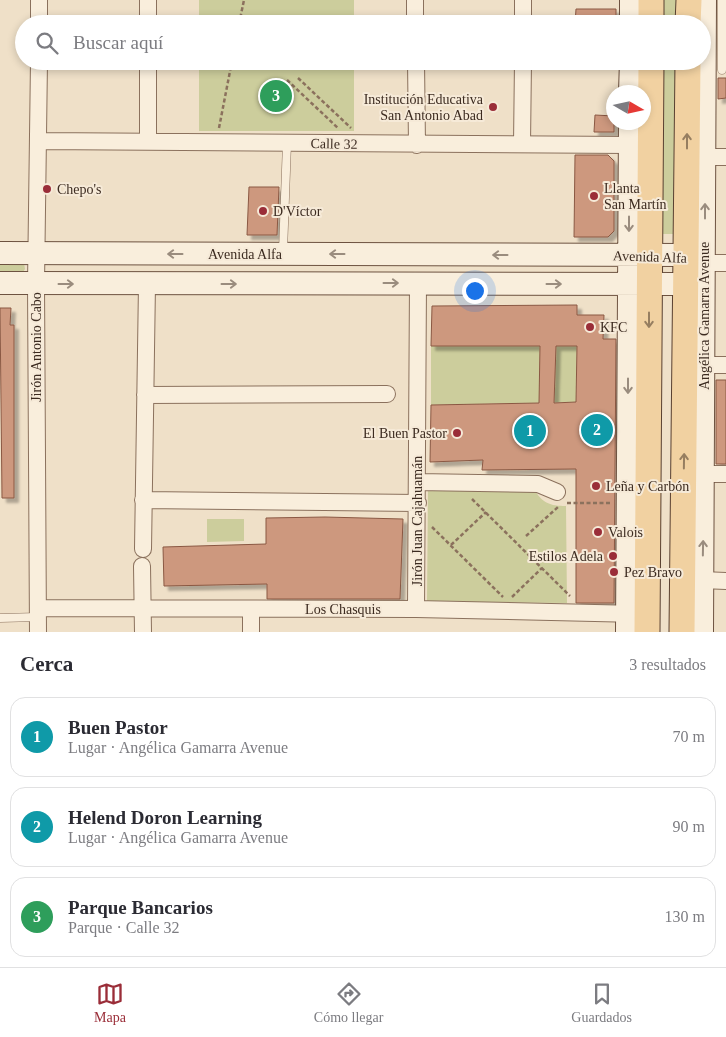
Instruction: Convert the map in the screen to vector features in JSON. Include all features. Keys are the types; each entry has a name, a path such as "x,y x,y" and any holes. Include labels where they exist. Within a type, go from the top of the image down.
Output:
{"main road":[{"path":"651,0 651,15"},
{"path":"688,15 689,0"},
{"path":"642,85 648,70"},
{"path":"651,88 703,71"},
{"name":"Angélica Gamarra Avenue","path":"689,627 686,284 706,261 703,71"},
{"path":"640,130 637,623 666,611 689,627"}],"street":[{"path":"39,0 39,15"},
{"path":"148,0 148,15"},
{"path":"415,0 415,15"},
{"path":"523,0 523,15"},
{"path":"631,0 631,15"},
{"name":"Angélica Gamarra Avenue","path":"705,0 705,15"},
{"name":"Jirón Antonio Cabo","path":"38,619 36,253 39,70"},
{"path":"148,70 148,141"},
{"path":"416,70 417,145"},
{"path":"522,144 523,70"},
{"path":"633,70 638,85"},
{"name":"Angélica Gamarra Avenue","path":"689,627 702,580 704,474 715,365 706,261 715,157 703,71"},
{"path":"630,130 639,255"},
{"name":"Calle 32","path":"39,141 630,145"},
{"name":"Avenida Alfa","path":"0,252 639,255 706,261"},
{"name":"Avenida Alfa","path":"0,283 686,284"},
{"name":"Jirón Juan Cajahuamán","path":"416,609 418,283"},
{"path":"143,549 147,284"},
{"path":"637,623 628,504 639,285"},
{"path":"145,395 387,394"},
{"path":"704,474 726,474"},
{"path":"417,482 538,484 557,492"},
{"path":"143,500 418,508"},
{"path":"142,566 143,632"},
{"path":"702,580 726,581"},
{"name":"Los Chasquis","path":"38,619 143,608 251,610 416,609 637,623"},
{"path":"251,610 251,632"}],"lane":[{"path":"711,41 722,0"},
{"path":"283,254 287,143"},
{"path":"0,618 38,619"}],"path":[{"path":"241,15 244,0"},
{"path":"218,130 230,70"},
{"path":"298,78 353,130"},
{"path":"287,80 340,130"},
{"path":"457,483 570,596"},
{"path":"526,536 563,503 628,504"},
{"path":"418,508 450,546 508,601 542,568"},
{"path":"450,546 486,512"}],"green space":[{"path":"199,0 354,0 354,15 199,15"},
{"path":"660,0 676,0 676,15 660,15"},
{"path":"199,70 354,70 354,131 199,131"},
{"path":"660,70 675,70 675,234 659,234"},
{"path":"0,257 24,263 25,269 22,274 0,276"},
{"path":"431,346 577,346 576,402 431,405"},
{"path":"428,487 534,489 543,501 566,506 567,603 427,602"},
{"path":"207,519 244,519 244,541 207,542"}],"building":[{"path":"576,9 616,9 616,15 576,15"},
{"path":"718,78 726,78 726,98 718,99"},
{"path":"595,115 606,116 606,130 614,130 614,132 594,132"},
{"name":"Llanta San Martín","path":"575,155 608,155 614,161 614,231 608,237 574,237"},
{"name":"D'Víctor","path":"249,187 279,187 277,235 247,235"},
{"path":"577,305 577,315 604,315 603,339 616,339 614,603 576,603 576,469 482,470 483,460 430,462 431,405 539,403 540,346 431,346 432,306","holes":["556,346 577,346 576,402 554,403"]},
{"path":"0,308 11,308 10,325 14,325 14,498 2,498"},
{"path":"716,380 726,380 726,464 716,464"},
{"path":"266,518 403,519 400,599 267,599 267,584 164,586 163,547 266,544"}],"place":[{"name":"Parque Bancarios","path":"276,96"},
{"name":"Institución Educativa San Antonio Abad","path":"493,107"},
{"name":"Chepo's","path":"47,189"},
{"name":"Llanta San Martín","path":"594,196"},
{"name":"D'Víctor","path":"263,211"},
{"name":"KFC","path":"590,327"},
{"name":"Helend Doron Learning","path":"597,430"},
{"name":"Buen Pastor","path":"530,431"},
{"name":"El Buen Pastor","path":"457,433"},
{"name":"Leña y Carbón","path":"596,486"},
{"name":"Valois","path":"598,532"},
{"name":"Estilos Adela","path":"613,556"},
{"name":"Pez Bravo","path":"614,572"}]}
